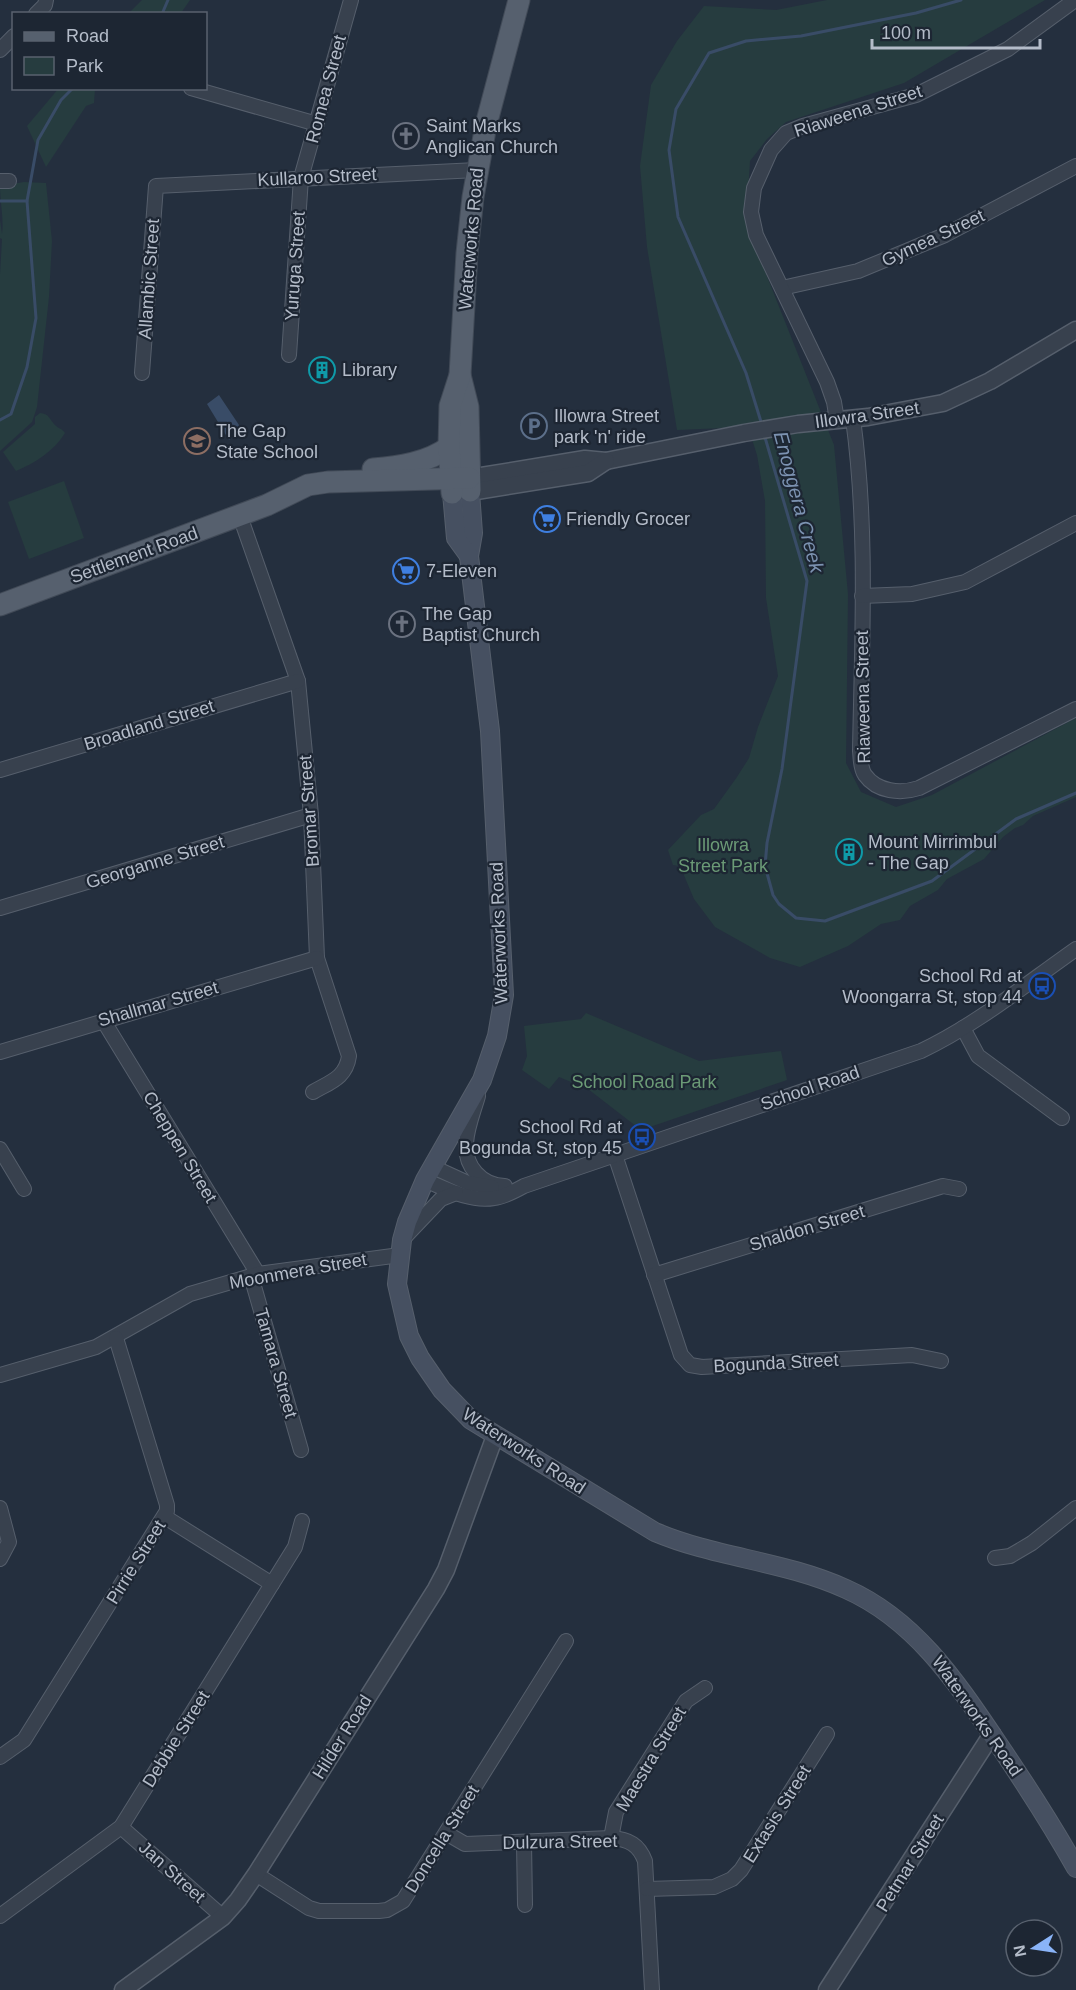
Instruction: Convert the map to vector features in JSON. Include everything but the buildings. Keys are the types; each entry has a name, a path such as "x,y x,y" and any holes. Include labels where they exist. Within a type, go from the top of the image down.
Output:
{"main road":[{"name":"Waterworks Road","path":"519,0 492,98 477,170 467,253 460,375 450,406 449,447 473,533 469,556 490,731 504,995 497,1036 482,1080 408,1216 401,1247 398,1284 409,1336 420,1358 442,1390 461,1412 495,1436 655,1532 679,1543 814,1577 845,1588 877,1605 909,1629 954,1680 992,1734 1047,1817 1076,1868"},
{"name":"Waterworks Road","path":"460,375 468,407 460,486"},
{"path":"308,485 356,472 412,464 432,457 449,447"},
{"name":"Settlement Road","path":"0,604 240,516 308,485 328,482 460,486"},
{"name":"Settlement Road","path":"267,505 327,496 460,486"}],"street":[{"name":"Romea Street","path":"301,178 350,0"},
{"name":"Riaweena Street","path":"1075,0 1008,49 916,95 803,126 786,133 771,150 754,188 750,212 756,235 827,382 834,402 845,419 859,459 862,596 861,765 865,775 879,787 897,793 907,792 1076,709"},
{"path":"0,50 12,38"},
{"path":"198,90 317,124"},
{"name":"Gymea Street","path":"782,288 858,271 945,235 1076,166"},
{"name":"Kullaroo Street","path":"156,186 477,170"},
{"name":"Yuruga Street","path":"289,355 301,178"},
{"name":"Allambic Street","path":"142,373 156,186"},
{"name":"Illowra Street","path":"460,486 588,473 606,461 744,433 943,402 990,381 1076,330"},
{"name":"Bromar Street","path":"240,516 298,681 311,815 317,958 349,1056 341,1076 313,1092"},
{"path":"862,596 912,594 965,582 1076,523"},
{"name":"Broadland Street","path":"0,770 298,681"},
{"name":"Georganne Street","path":"0,908 311,815"},
{"name":"School Road","path":"429,1174 456,1193 479,1199 494,1198 921,1051 963,1028 1076,949"},
{"name":"Shallmar Street","path":"0,1052 317,958"},
{"name":"Cheppen Street","path":"103,1020 255,1275"},
{"path":"963,1028 978,1056 1062,1118"},
{"path":"482,1080 467,1139 466,1153 472,1168 481,1178 492,1184 505,1186"},
{"path":"0,1149 24,1190"},
{"name":"Bogunda Street","path":"615,1155 681,1355 690,1365 702,1367 912,1355 941,1361"},
{"name":"School Road","path":"429,1174 484,1187 524,1186"},
{"name":"Shaldon Street","path":"654,1275 943,1186 959,1189"},
{"path":"401,1247 439,1201 456,1193"},
{"name":"Moonmera Street","path":"0,1375 96,1347 116,1338 190,1294 255,1275 401,1247"},
{"name":"Tamara Street","path":"255,1275 301,1450"},
{"name":"Pirrie Street","path":"0,1757 24,1740 165,1517 167,1505 116,1338"},
{"name":"Hilder Road","path":"123,1990 223,1917 256,1874 446,1570 495,1436"},
{"path":"995,1558 1010,1556 1032,1543 1076,1508"},
{"path":"0,1509 9,1542 0,1560"},
{"path":"165,1517 272,1584"},
{"name":"Debbie Street","path":"0,1916 121,1827 295,1547 302,1521"},
{"name":"Doncella Street","path":"256,1874 309,1908 319,1911 387,1910 403,1901 566,1641"},
{"name":"Maestra Street","path":"611,1838 616,1812 686,1701 705,1688"},
{"name":"Extasis Street","path":"647,1889 714,1887 732,1879 741,1870 827,1734"},
{"name":"Petmar Street","path":"827,1990 992,1734"},
{"name":"Jan Street","path":"121,1827 223,1917"},
{"name":"Dulzura Street","path":"446,1833 465,1844 611,1838 621,1839 637,1846 645,1861 652,1990"},
{"path":"524,1842 525,1905"}],"green space":[{"path":"142,0 190,0 182,12 130,12"},
{"name":"Illowra Street Park","path":"827,0 1045,0 904,83 786,122 767,139 750,161 747,209 751,236 834,445 848,594 846,763 861,792 896,807 932,795 1076,718 1076,797 1033,816 1023,825 1015,828 1003,837 984,859 947,879 938,890 910,906 900,920 881,924 848,946 800,967 770,958 715,927 694,899 680,866 673,865 668,850 701,815 714,809 737,777 749,758 758,727 778,676 766,598 765,501 757,455 748,427 677,430 647,247 640,166 651,85 677,41 704,6 776,10"},
{"path":"57,90 95,90 94,103 86,106 46,167 27,126"},
{"path":"24,182 46,183 52,241 49,297 37,407 32,422 0,451 2,239 0,238 0,220 2,234 3,223 0,186"},
{"path":"40,413 47,415 55,426 65,433 44,456 16,471 3,452 35,424 35,417"},
{"path":"64,481 84,538 29,559 8,502"},
{"name":"School Road Park","path":"586,1013 699,1061 781,1051 787,1080 641,1130 588,1089 559,1077 549,1089 522,1070 527,1056 524,1026 581,1019"}],"water":[{"path":"219,395 243,431 229,440 207,404"}],"waterway":[{"path":"163,12 168,0"},
{"name":"Enoggera Creek","path":"762,425 746,373 678,217 669,150 676,109 709,53 746,41 801,36 916,13 961,0"},
{"path":"0,420 11,414 27,367 36,318 27,201 38,140 61,100 71,90"},
{"path":"0,201 27,201"},
{"name":"Enoggera Creek","path":"764,434 807,581 782,769 767,843 765,866 773,895 779,904 796,918 825,921 932,881 1016,819 1076,793"}],"place":[{"name":"Saint Marks Anglican Church","path":"406,136"},
{"name":"Library","path":"322,370"},
{"name":"Illowra Street park 'n' ride","path":"534,426"},
{"name":"The Gap State School","path":"197,441"},
{"name":"Friendly Grocer","path":"547,519"},
{"name":"7-Eleven","path":"406,571"},
{"name":"The Gap Baptist Church","path":"402,624"},
{"name":"Mount Mirrimbul - The Gap","path":"849,852"},
{"name":"School Rd at Woongarra St, stop 44","path":"1042,986"},
{"name":"School Rd at Bogunda St, stop 45","path":"642,1137"}]}
